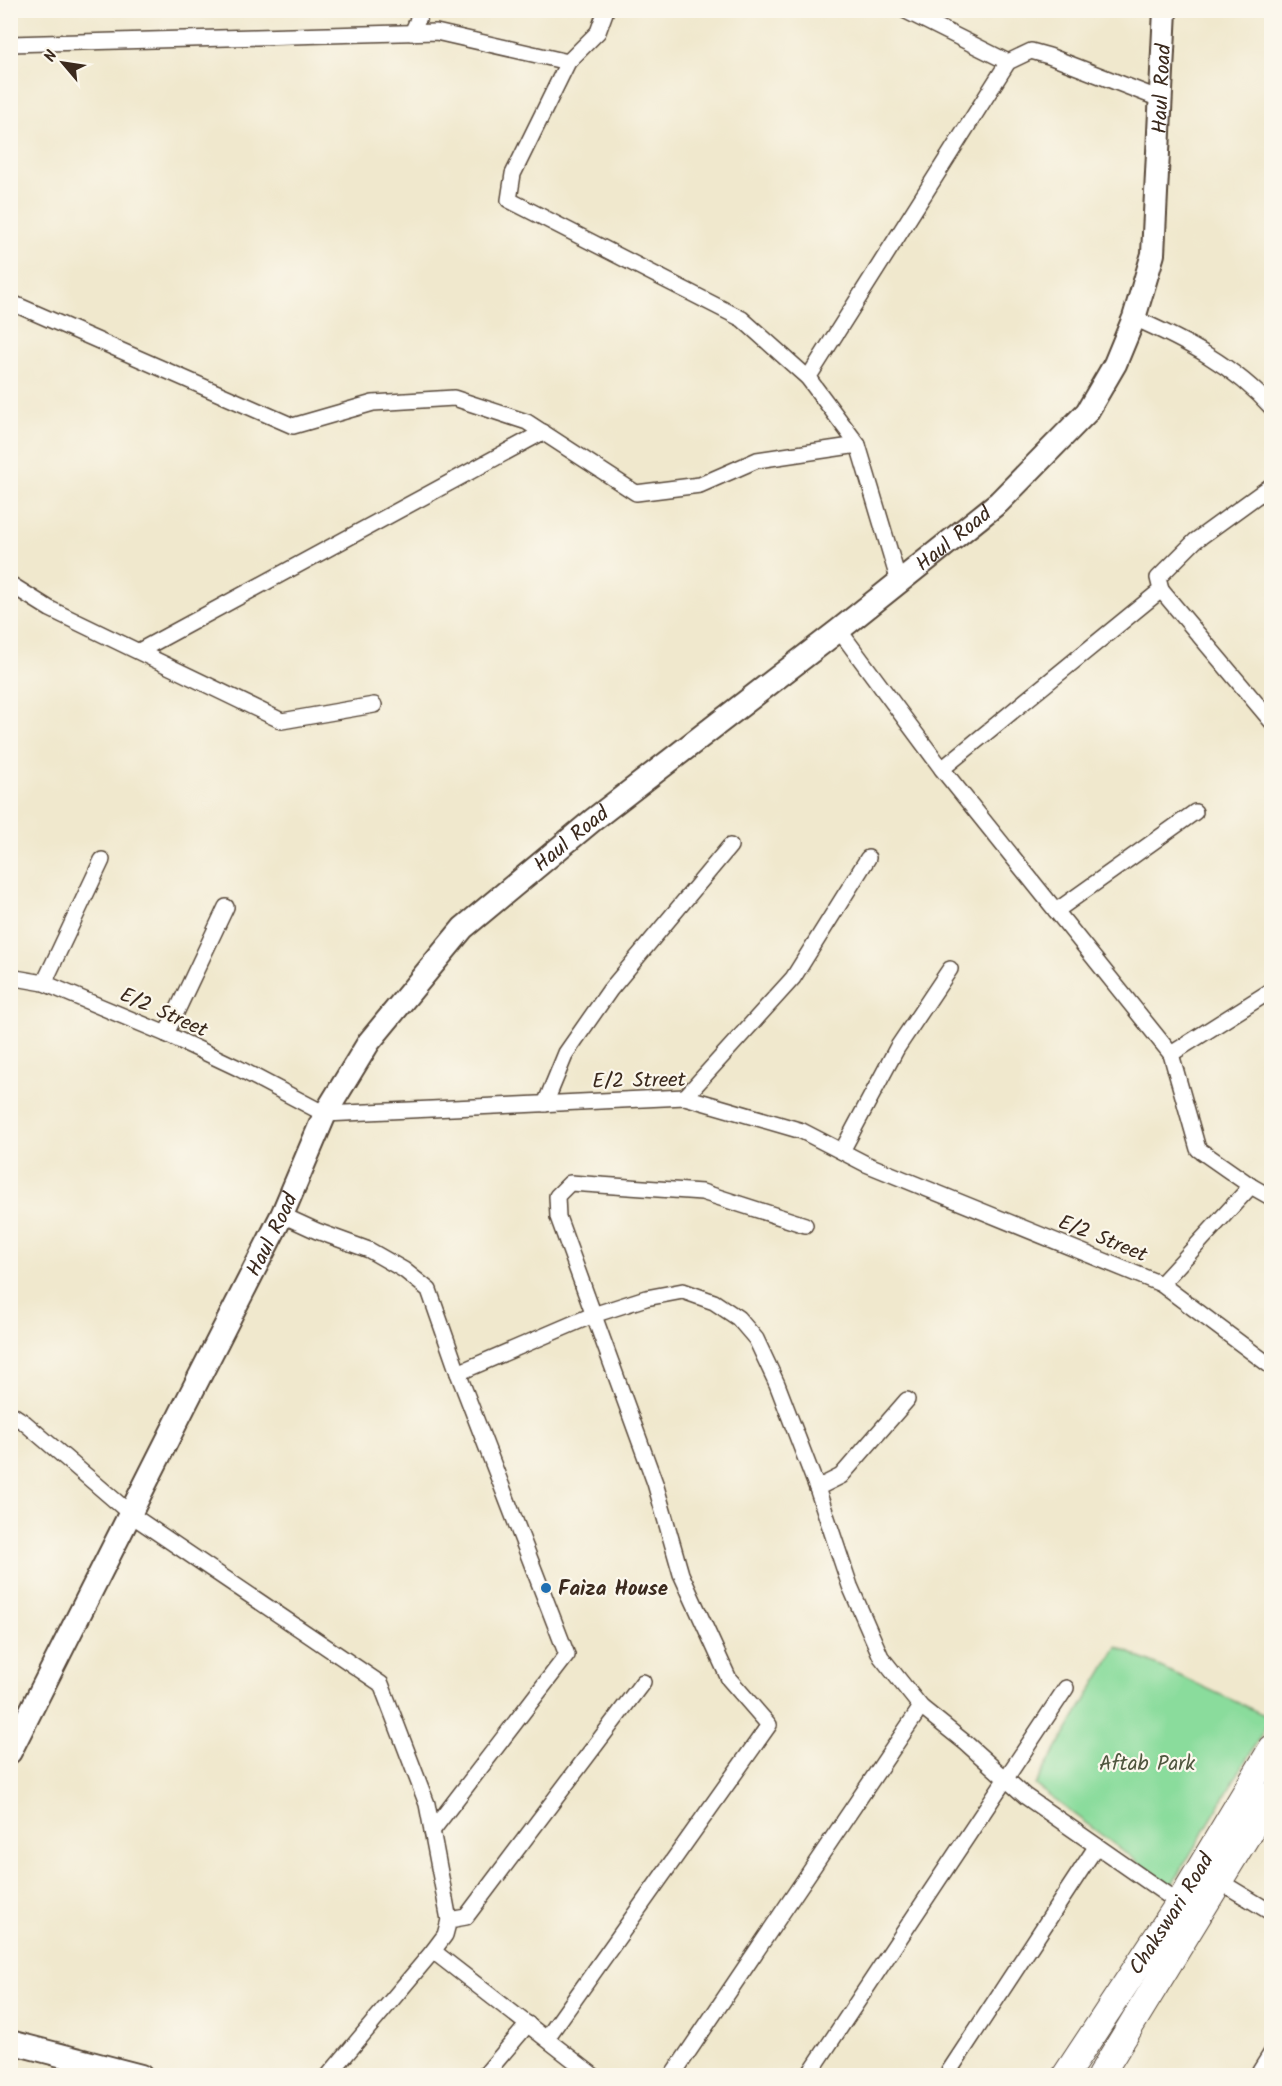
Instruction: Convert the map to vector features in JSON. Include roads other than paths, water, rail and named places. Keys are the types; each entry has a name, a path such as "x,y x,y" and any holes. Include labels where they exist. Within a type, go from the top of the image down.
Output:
{"main road":[{"name":"Haul Road","path":"10,1752 282,1215 326,1114 369,1042 462,928 593,820 839,630 999,502 1087,412 1115,364 1134,318 1153,254 1165,10"},
{"name":"Chakswari Road","path":"1065,2076 1179,1903 1272,1748"},
{"name":"Chakswari Road","path":"1100,2076 1272,1795"},
{"path":"10,2042 141,2076"}],"street":[{"path":"412,33 422,10"},
{"path":"606,10 598,32 568,62 513,174 510,200 742,319 808,378 858,446 899,582"},
{"path":"904,10 1008,62"},
{"path":"10,44 436,32 568,62"},
{"path":"808,378 1008,62 1031,51 1160,99"},
{"path":"10,302 293,426 373,403 454,398 527,422 636,493 700,485 757,460 858,446"},
{"path":"1134,318 1176,336 1214,360 1260,394 1272,408"},
{"path":"139,651 543,432"},
{"path":"1272,485 1195,541 1158,578 1161,590 1272,722"},
{"path":"10,584 50,609 282,721 374,705"},
{"path":"942,769 1161,590"},
{"path":"839,630 942,769 1171,1054 1198,1149 1272,1198"},
{"path":"1056,911 1195,812"},
{"path":"545,1104 566,1053 610,990 730,846"},
{"path":"685,1097 793,978 868,858"},
{"path":"44,983 102,860"},
{"path":"166,1034 226,907"},
{"path":"842,1151 897,1048 950,969"},
{"name":"E/2 Street","path":"10,977 44,983 166,1034 326,1114 685,1097 802,1131 866,1164 1161,1284 1272,1367"},
{"path":"1171,1054 1272,990"},
{"path":"547,2038 769,1725 729,1679 681,1574 655,1483 558,1217 557,1196 570,1183 702,1192 805,1225"},
{"path":"1161,1284 1251,1186"},
{"path":"282,1215 316,1231 369,1250 404,1270 429,1290 458,1373 567,1656 432,1831"},
{"path":"458,1373 593,1315 646,1298 683,1291 714,1302 738,1318 756,1339 777,1384 818,1488 849,1587 880,1657 921,1707 1025,1796 1179,1903"},
{"path":"818,1488 841,1476 907,1400"},
{"path":"10,1413 26,1423 130,1514 381,1684 427,1804 449,1920 445,1935 433,1951 328,2076"},
{"path":"449,1920 466,1917 643,1682"},
{"path":"808,2076 1066,1688"},
{"path":"672,2076 921,1707"},
{"path":"946,2076 1096,1847"},
{"path":"1220,1881 1272,1913"},
{"path":"433,1951 594,2076"},
{"path":"483,2076 528,2024"},
{"path":"1257,2076 1272,2052"}],"place":[{"name":"Faiza House","path":"546,1588"}],"park label":[{"name":"Aftab Park","path":"1147,1763"}]}
